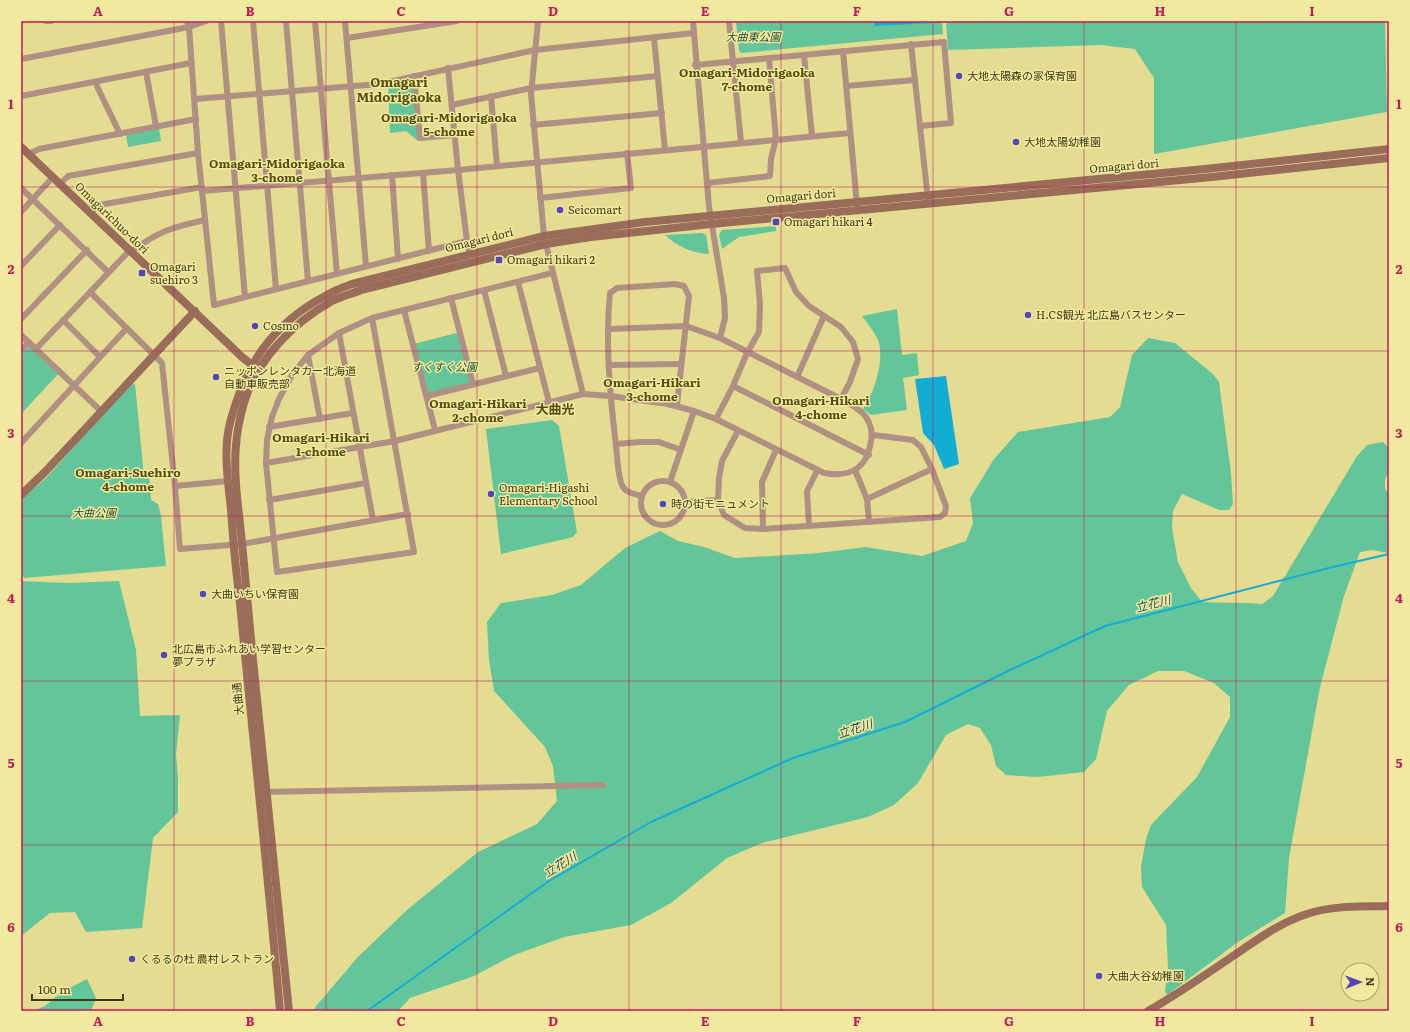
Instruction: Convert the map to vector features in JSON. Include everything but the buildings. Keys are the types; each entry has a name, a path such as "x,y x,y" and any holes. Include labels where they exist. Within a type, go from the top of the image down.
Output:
{"street":[{"path":"46,21 51,21"},
{"path":"21,59 206,21"},
{"path":"221,21 244,297"},
{"path":"253,21 276,289"},
{"path":"286,21 308,281"},
{"path":"315,21 337,274"},
{"path":"345,21 366,266"},
{"path":"347,38 457,21"},
{"path":"538,21 531,88 533,125 545,240 583,394"},
{"path":"693,21 710,220 724,298 725,318 720,338"},
{"path":"729,21 741,142"},
{"path":"188,24 198,153 214,305 466,242"},
{"path":"195,99 382,83 535,50 694,33"},
{"path":"654,38 665,150"},
{"path":"696,65 733,60 944,42 952,123 920,126"},
{"path":"911,44 928,200"},
{"path":"843,51 858,206"},
{"path":"804,55 812,136"},
{"path":"707,183 770,176 771,159 776,139 769,58"},
{"path":"21,96 191,63"},
{"path":"448,68 466,242 470,254"},
{"path":"146,72 156,126"},
{"path":"414,76 420,138 454,135"},
{"path":"452,105 531,88 658,76"},
{"path":"846,86 915,80"},
{"path":"95,82 120,134"},
{"path":"491,96 497,166"},
{"path":"533,125 662,113"},
{"path":"29,154 39,149 196,119"},
{"path":"90,213 99,205 202,189 235,188 458,170 741,142 850,133"},
{"name":"Omagarichuo-dori","path":"21,147 256,368"},
{"name":"Omagari dori","path":"928,200 1389,149"},
{"path":"60,184 68,176 198,153"},
{"path":"540,198 631,188 627,153"},
{"name":"Omagari dori","path":"256,368 265,344 289,320 327,294 352,284 470,254 545,240 591,237 710,220 928,200 1212,177 1389,158"},
{"path":"423,173 429,251"},
{"path":"392,175 398,259"},
{"path":"21,212 53,177"},
{"path":"21,188 87,250 108,272"},
{"path":"36,349 108,272 130,251 161,232 205,220"},
{"path":"21,266 60,225"},
{"name":"Omagari dori","path":"256,368 292,330 333,301 374,287 545,240"},
{"path":"21,319 87,250"},
{"path":"716,419 733,386 747,353 759,332 760,304 758,271 785,268 796,292 809,306 841,327 853,342 858,359 850,382 841,400"},
{"path":"372,318 414,552 277,572 266,463 270,427 278,399 292,375 308,355 338,333 372,318 552,273"},
{"path":"518,282 549,402"},
{"path":"642,496 627,491 622,485 610,396 610,293 617,288 675,284 684,286 689,296 677,405"},
{"path":"484,290 506,376"},
{"path":"90,292 155,354 162,363 180,549 238,545 408,514"},
{"path":"451,298 473,384"},
{"path":"404,310 435,430"},
{"path":"22,491 45,472 195,311"},
{"path":"797,377 824,316"},
{"path":"63,320 100,356"},
{"path":"266,463 395,441 583,394 677,405 716,419 817,471 836,475 855,470 869,455 873,435 869,422 861,411 720,338 686,326 609,329"},
{"path":"21,443 127,328"},
{"path":"338,333 373,520"},
{"path":"21,334 102,412"},
{"path":"21,350 29,342"},
{"path":"308,355 320,419"},
{"path":"609,365 681,364"},
{"name":"大曲通","path":"256,368 238,396 230,424 227,445 228,481 249,622 264,792 280,1011"},
{"name":"大曲通","path":"238,545 235,446 238,425 256,368"},
{"path":"427,396 540,368"},
{"path":"733,386 869,455"},
{"path":"670,482 694,411"},
{"path":"270,427 353,413"},
{"path":"738,431 722,461 719,478 718,500 724,515 744,528 763,529 940,517 945,513 946,506 932,468 921,447 912,440 873,435"},
{"path":"616,444 659,442 681,450"},
{"path":"763,529 762,482 776,450"},
{"path":"867,499 932,468"},
{"path":"855,470 867,499 868,522"},
{"path":"809,526 807,492 817,471"},
{"path":"175,486 228,481"},
{"path":"269,500 366,482"},
{"path":"656,482 670,482 681,490 684,496 685,510 677,521 663,526 656,525 645,516 642,510 642,496 646,490 656,482"},
{"path":"685,502 718,500"},
{"path":"264,792 603,785"},
{"name":"大曲通","path":"264,792 289,1011"},
{"path":"1148,1011 1175,996 1272,929 1292,919 1332,908 1389,906"}],"green space":[{"name":"大曲東公園","path":"736,21 942,21 943,34 742,53 739,51"},
{"path":"946,21 1385,21 1387,112 1154,154 1154,78 1135,49 1101,45 948,50"},
{"path":"414,76 418,141 406,131 390,133 388,82"},
{"path":"159,128 161,141 128,147 126,134"},
{"path":"776,226 776,231 739,237 722,249 719,235 722,230"},
{"path":"702,233 706,235 709,254 686,249 665,235"},
{"path":"897,309 902,355 917,353 919,375 903,378 907,410 871,415 863,409 871,395 877,378 880,351 876,336 862,316"},
{"name":"すくすく公園","path":"460,332 473,384 427,396 414,344"},
{"path":"1148,338 1175,343 1213,374 1219,382 1231,473 1233,504 1229,510 1219,510 1182,494 1173,511 1172,528 1178,562 1191,588 1202,602 1262,604 1273,596 1357,456 1367,445 1383,442 1389,448 1389,469 1385,480 1385,490 1389,492 1389,553 1372,550 1360,552 1344,596 1320,687 1289,858 1285,913 1238,942 1167,995 1165,991 1168,968 1166,925 1142,887 1141,867 1146,839 1151,825 1197,777 1230,717 1230,697 1214,683 1184,671 1158,671 1129,685 1107,711 1096,759 1084,772 1038,777 1006,775 996,766 991,745 980,728 968,724 946,735 918,783 894,805 868,817 762,843 727,858 671,903 631,925 564,937 514,955 474,976 410,998 398,1011 312,1011 357,958 407,910 478,852 537,824 557,801 553,766 545,747 494,691 489,660 487,622 501,603 552,595 581,585 625,548 660,531 678,541 704,547 735,558 819,553 865,547 922,556 966,541 973,523 970,498 994,459 1018,432 1110,417 1120,407 1132,355"},
{"path":"29,346 59,373 21,414 21,355"},
{"name":"大曲公園","path":"135,384 144,476 149,476 151,500 158,504 161,516 166,566 24,578 21,572 21,500 46,478 130,385"},
{"path":"552,420 559,426 577,532 573,537 501,554 486,429"},
{"path":"21,581 68,583 119,581 136,650 140,716 180,715 176,754 178,812 153,838 142,928 86,932 75,912 50,913 21,936"},
{"path":"87,979 96,998 91,1011 34,1011 45,1006 62,992"}],"water":[{"path":"874,21 933,21 932,23 874,26"},
{"path":"946,376 959,464 944,469 934,445 923,433 915,379"}],"waterway":[{"name":"立花川","path":"367,1011 549,881 651,822 793,758 905,722 1008,671 1105,626 1389,554"}],"place":[{"name":"大地太陽森の家保育園","path":"959,76"},
{"name":"大地太陽幼稚園","path":"1016,142"},
{"name":"Seicomart","path":"560,210"},
{"name":"Omagari hikari 4","path":"776,222"},
{"name":"Omagari hikari 2","path":"499,260"},
{"name":"Omagari suehiro 3","path":"142,273"},
{"name":"H.CS観光 北広島バスセンター","path":"1028,315"},
{"name":"Cosmo","path":"255,326"},
{"name":"ニッポンレンタカー北海道 自動車販売部","path":"216,377"},
{"name":"Omagari-Higashi Elementary School","path":"491,494"},
{"name":"時の街モニュメント","path":"663,504"},
{"name":"大曲いちい保育園","path":"203,594"},
{"name":"北広島市ふれあい学習センター 夢プラザ","path":"164,655"},
{"name":"くるるの杜 農村レストラン","path":"132,959"},
{"name":"大曲大谷幼稚園","path":"1099,976"}],"district":[{"name":"Omagari-Midorigaoka 7-chome","path":"747,80"},
{"name":"Omagari Midorigaoka","path":"399,90"},
{"name":"Omagari-Midorigaoka 5-chome","path":"449,125"},
{"name":"Omagari-Midorigaoka 3-chome","path":"277,171"},
{"name":"Omagari-Hikari 3-chome","path":"652,390"},
{"name":"Omagari-Hikari 4-chome","path":"821,408"},
{"name":"大曲光","path":"555,409"},
{"name":"Omagari-Hikari 2-chome","path":"478,411"},
{"name":"Omagari-Hikari 1-chome","path":"321,445"},
{"name":"Omagari-Suehiro 4-chome","path":"128,480"}]}
